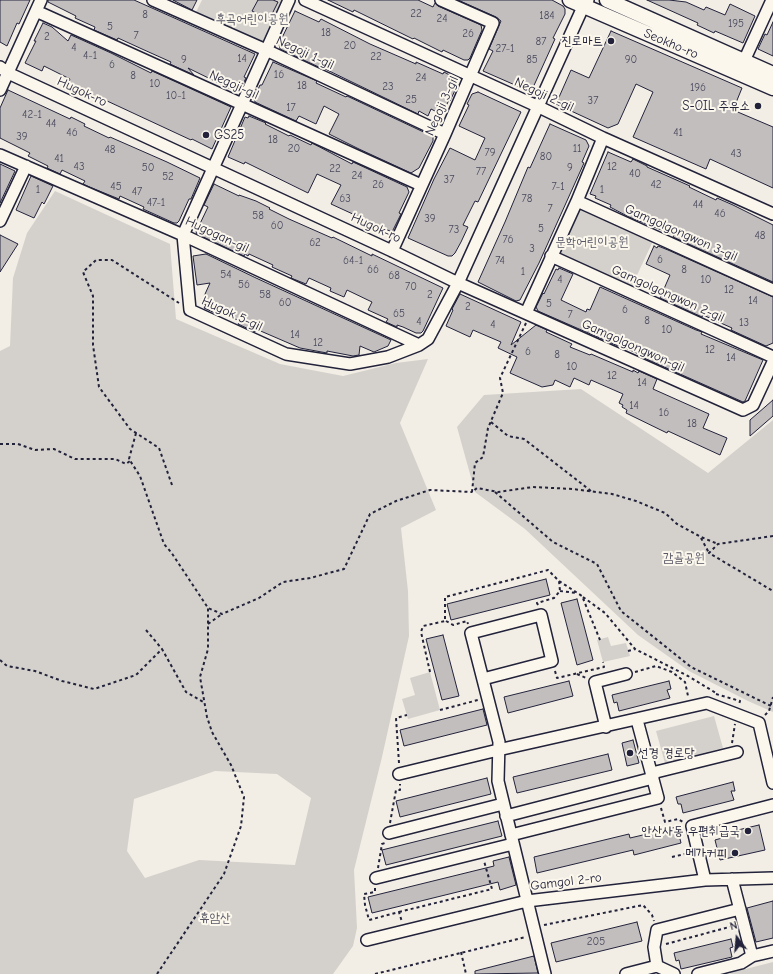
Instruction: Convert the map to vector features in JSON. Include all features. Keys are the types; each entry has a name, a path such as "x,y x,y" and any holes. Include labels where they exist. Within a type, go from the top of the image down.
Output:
{"main road":[{"name":"Seokho-ro","path":"570,0 586,3 773,88"},
{"name":"Seokho-ro","path":"607,0 773,74"}],"street":[{"path":"0,90 4,70 41,0"},
{"name":"Negoji 1-gil","path":"153,0 266,50 445,134"},
{"name":"Hugok 5-gil","path":"289,0 243,105 183,235 190,310 286,354 350,364 388,357 420,345 428,339 458,284"},
{"name":"Negoji 2-gil","path":"305,0 539,107 603,138 773,214"},
{"name":"Negoji 3-gil","path":"392,250 445,134 493,23 441,0"},
{"path":"744,61 772,0"},
{"path":"458,284 586,3"},
{"name":"Negoji-gil","path":"36,11 421,185"},
{"name":"Hugok-ro","path":"4,70 392,250 458,284"},
{"path":"528,314 551,256 577,201 603,138"},
{"name":"Hugogan-gil","path":"0,155 183,235 420,345"},
{"path":"0,221 26,166"},
{"name":"Gamgolgongwon 3-gil","path":"577,201 773,290"},
{"name":"Gamgolgongwon 2-gil","path":"551,256 773,357"},
{"name":"Gamgolgongwon-gil","path":"458,284 743,410 753,405 773,362"},
{"path":"482,679 552,661 541,615 471,633 482,679 499,742 498,781 545,974"},
{"path":"606,727 595,682 626,674"},
{"path":"399,774 707,703 759,723 773,784"},
{"path":"376,878 481,851 512,840 658,798 637,720"},
{"path":"506,816 734,753"},
{"path":"389,833 503,804"},
{"path":"705,880 692,826 773,805"},
{"name":"Gamgol 2-ro","path":"367,940 527,901 705,880 773,878"},
{"path":"732,879 752,956"},
{"path":"657,966 654,947 657,930 740,909"},
{"path":"698,974 722,971 741,963 752,956 773,950"},
{"path":"626,974 657,966 674,974"}],"path":[{"path":"172,485 159,448 130,429 99,387 93,345 93,296 83,272 96,260 112,260 190,310"},
{"path":"472,492 475,463 483,457 488,428 503,393 500,378 528,314"},
{"path":"491,422 508,436 524,439 591,491"},
{"path":"136,433 129,460 140,476 164,544 171,552 208,608 222,614"},
{"path":"0,444 18,444 35,450 54,449 75,459 116,459 126,464 130,461"},
{"path":"208,624 222,614 259,598 283,582 310,578 344,569 370,514 396,501 430,490 472,492 477,488 498,492 533,487 591,491 612,494 636,501 665,514 677,524 718,544 773,536"},
{"path":"493,491 553,542 597,564 621,611 691,667 771,706"},
{"path":"701,537 709,554 773,591"},
{"path":"709,554 718,544"},
{"path":"445,621 445,597 548,570 559,581 605,613 635,649 688,676 716,693"},
{"path":"541,615 538,603 554,598 560,591 559,581"},
{"path":"560,591 577,593"},
{"path":"582,596 600,640"},
{"path":"157,974 224,874 241,826 244,797 232,765 212,732 200,677 208,649 208,608"},
{"path":"430,672 421,632 423,626 445,621 454,625 467,621 471,633"},
{"path":"146,630 162,649 186,692 205,703"},
{"path":"0,660 7,666 35,671 62,681 94,689 136,675 162,649"},
{"path":"628,651 635,649"},
{"path":"552,661 557,678 604,667 602,662"},
{"path":"626,674 656,666 672,672 685,682 691,707"},
{"path":"759,723 769,711 773,696"},
{"path":"440,710 487,698"},
{"path":"734,753 737,714"},
{"path":"658,798 665,822 678,819 692,826"},
{"path":"399,912 492,889 481,851"},
{"path":"672,857 698,851"},
{"path":"375,974 461,952 534,931 643,905 652,915 657,930"},
{"path":"654,947 744,923"},
{"path":"461,952 466,974"}],"green space":[{"name":"후곡어린이공원","path":"202,0 281,0 282,4 263,42 258,44 195,14"},
{"name":"휴암산","path":"55,191 170,244 176,319 280,364 343,376 396,363 428,359 400,423 436,510 401,528 408,591 409,636 382,757 354,870 357,928 353,946 333,974 0,974 0,351 10,346 13,278 27,233","holes":["215,771 277,774 311,798 295,865 199,860 145,878 127,851 134,799"]},
{"name":"문학어린이공원","path":"582,209 653,241 631,288 561,257 559,252 577,211"},
{"name":"감골공원","path":"581,389 708,473 773,420 773,712 689,671 638,635 525,529 475,492 457,427 484,395"},
{"path":"608,637 611,646 626,643 630,656 603,662 597,640"},
{"path":"430,672 440,710 408,719 402,699 415,695 410,678"},
{"path":"714,716 723,748 665,763 656,731"},
{"path":"773,962 773,974 730,974 730,973"}],"building":[{"path":"0,0 30,0 19,24 17,23 7,46 0,42"},
{"path":"48,0 134,0 255,54 244,77 246,78 241,88 235,91 188,68 194,75 170,64 171,62 118,38 117,40 94,30 95,27 75,18 76,16 48,2"},
{"path":"173,0 197,0 192,10"},
{"path":"258,0 273,0 278,2 269,20 252,11"},
{"path":"328,0 418,0 433,7 435,3 438,6 481,25 482,30 470,58 468,60 464,60 443,50 442,52 354,10 353,12"},
{"path":"458,0 552,0 563,6 565,9 565,14 553,38 555,39 531,92 483,71 493,51 489,49 501,21 496,17"},
{"path":"647,0 686,2 704,10 706,7 725,15 730,4 755,16 743,43 715,31 714,33 697,25 698,23"},
{"path":"295,11 319,22 321,19 370,44 416,64 416,62 443,74 444,72 455,78 454,80 457,81 456,83 458,84 450,101 449,100 443,112 436,109 435,111 431,109 428,116 419,111 418,114 280,49 279,44"},
{"path":"773,22 773,56 758,49"},
{"path":"43,23 52,27 68,41 71,35 151,73 152,71 231,107 212,149 105,100 104,102 88,95 89,93 68,83 70,79 44,66 42,71 25,63"},
{"path":"611,31 742,88 733,110 773,127 773,188 710,159 706,169 633,137 653,92 636,84 618,124 608,128 556,104 571,70 589,78"},
{"path":"273,62 317,81 316,83 432,136 433,141 419,168 411,173 329,134 339,114 324,106 316,124 299,116 296,121 255,102 254,98"},
{"path":"8,90 70,119 71,117 85,124 84,126 109,138 110,137 167,162 200,178 179,221 174,223 143,209 144,207 120,196 119,199 87,186 83,184 85,181 62,170 60,174 47,168 48,166 28,156 30,153 0,138 0,108"},
{"path":"478,92 521,112 478,202 475,201 463,225 468,227 461,242 455,253 452,256 448,256 408,238 434,179 450,148 475,160 485,138 459,126 469,105 467,104 472,94"},
{"path":"249,116 266,123 265,124 289,136 290,135 311,145 312,143 352,164 353,162 407,187 409,192 399,213 401,214 392,232 331,204 341,185 317,174 308,193 245,162 244,164 228,157 245,117 248,118"},
{"path":"550,124 586,140 589,146 582,162 584,163 539,263 520,300 516,301 478,282 528,167 530,168"},
{"path":"608,152 631,162 633,159 716,200 717,198 733,205 773,225 773,282 673,237 674,235 629,217 610,207 611,205 595,198 596,196 590,194"},
{"path":"0,164 15,171 0,203"},
{"path":"31,176 53,186 44,204 42,202 34,218 16,210"},
{"path":"214,184 239,196 256,201 289,219 332,238 333,237 372,256 372,254 443,288 423,331 421,333 416,333 386,322 388,319 368,310 372,302 347,290 344,297 330,291 331,288 309,278 306,284 291,278 292,276 272,267 273,265 249,254 248,256 245,254 244,256 197,234 196,232 208,207 204,205"},
{"path":"0,235 18,244 0,272"},
{"path":"654,246 668,250 773,297 773,343 766,346 731,330 732,328 703,315 702,317 660,298 670,275 646,264"},
{"path":"206,254 391,340 388,346 374,352 360,346 359,355 353,356 300,348 256,329 255,332 238,324 240,321 217,311 215,313 204,308 206,305 201,303 210,283 197,285 193,256"},
{"path":"559,268 573,274 561,300 586,312 587,309 590,310 600,287 702,332 701,334 763,360 745,401 743,402 644,358 645,357 619,345 618,346 538,311 536,307 556,269 558,270"},
{"path":"460,294 521,322 511,345 536,325 547,330 546,332 572,344 570,347 590,355 591,354 633,372 633,370 638,373 639,371 657,379 653,389 709,414 703,428 727,438 720,455 668,431 667,433 626,413 627,410 619,403 623,394 591,380 589,385 574,378 570,387 555,380 553,385 542,387 510,373 517,357 498,348 501,342 473,330 470,337 446,326 453,310 452,309"},
{"path":"773,400 773,416 750,436 750,420"},
{"path":"546,579 550,595 451,620 447,604"},
{"path":"577,599 593,660 577,665 561,603"},
{"path":"443,635 459,696 442,700 426,639"},
{"path":"569,681 573,696 508,713 504,697"},
{"path":"669,681 671,689 667,690 670,698 619,711 617,702 614,703 612,695"},
{"path":"483,709 487,725 404,746 400,730"},
{"name":"선경 경로당","path":"633,740 639,763 627,766 622,743"},
{"path":"608,754 612,770 517,793 513,777"},
{"path":"487,778 491,794 400,817 396,801"},
{"path":"733,782 735,791 731,791 734,800 683,813 681,804 678,804 676,797"},
{"path":"498,821 502,836 386,865 382,850"},
{"path":"759,825 765,850 720,860 715,840 722,838 721,834"},
{"path":"677,827 681,843 634,855 633,850 537,873 534,857 629,834 630,838"},
{"path":"509,857 516,885 500,890 498,882 372,913 368,897 494,866 493,861"},
{"path":"773,901 773,938 756,942 747,908"},
{"path":"637,922 642,941 556,962 551,943"},
{"path":"731,939 733,947 730,948 732,957 681,969 679,960 676,961 674,953"},
{"path":"534,956 538,973 475,974 475,971"}],"place":[{"name":"진로마트","path":"611,41"},
{"name":"S-OIL 주유소","path":"758,106"},
{"name":"GS25","path":"206,135"},
{"name":"선경 경로당","path":"630,753"},
{"name":"안산사동 우편취급국","path":"748,831"},
{"name":"메가커피","path":"735,853"}]}
